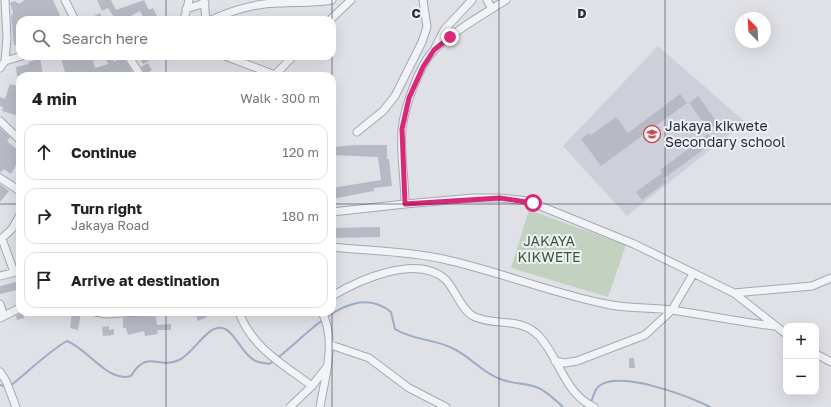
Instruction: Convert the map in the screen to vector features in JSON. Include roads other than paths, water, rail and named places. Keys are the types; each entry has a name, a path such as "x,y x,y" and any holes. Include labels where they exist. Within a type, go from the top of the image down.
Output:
{"street":[{"path":"0,68 5,61 7,38 5,0"},
{"path":"65,0 73,16"},
{"path":"185,16 189,0"},
{"path":"220,16 255,3 281,1 306,3 331,0"},
{"path":"334,16 351,0"},
{"path":"357,132 383,111 395,96 422,42 427,27 422,0"},
{"path":"405,204 402,129 409,98 423,67 444,30 472,0"},
{"path":"487,0 492,9"},
{"path":"434,50 506,0"},
{"path":"186,9 204,2 206,16"},
{"path":"5,61 16,58"},
{"path":"130,60 138,72"},
{"path":"235,60 265,72"},
{"path":"279,72 289,60"},
{"path":"0,121 16,136"},
{"path":"0,178 16,188"},
{"path":"336,212 473,198 500,198 528,201 634,244 734,293 783,332"},
{"path":"16,222 12,230 1,239 16,269"},
{"path":"336,247 407,252 443,259 489,271 542,288 606,304 631,308 672,310 774,326"},
{"path":"336,294 370,277 391,270 414,269 438,274 453,289 466,310 473,316 518,324 538,336 572,388 581,399 594,407"},
{"path":"0,276 16,271"},
{"path":"555,361 565,363 577,361 636,340 654,328 672,310 693,274"},
{"path":"734,293 812,286 831,278"},
{"path":"0,304 2,317 16,310"},
{"path":"242,316 264,350 275,360 312,386"},
{"path":"320,407 331,345 328,323 324,316"},
{"path":"331,345 369,358 409,388 446,407"},
{"path":"819,356 831,362"},
{"path":"290,407 312,386 327,367"},
{"path":"0,372 6,381 16,407"}],"waterway":[{"path":"336,312 342,308 359,303 375,303 391,312 395,329 402,333 452,348 493,376 505,381 540,388 563,407"},
{"path":"10,386 52,351 67,341 75,345 106,370 114,375 123,377 131,376 137,368 148,361 165,363 179,360 190,352 206,335 216,328 222,328 230,333 246,353 254,360 269,364 329,316"},
{"path":"591,402 595,391 599,386 609,382 623,381 654,386 671,391 710,407"},
{"path":"0,385 7,387"}],"place":[{"name":"Jakaya kikwete Secondary school","path":"652,134"}],"park label":[{"name":"JAKAYA KIKWETE","path":"549,250"}]}
